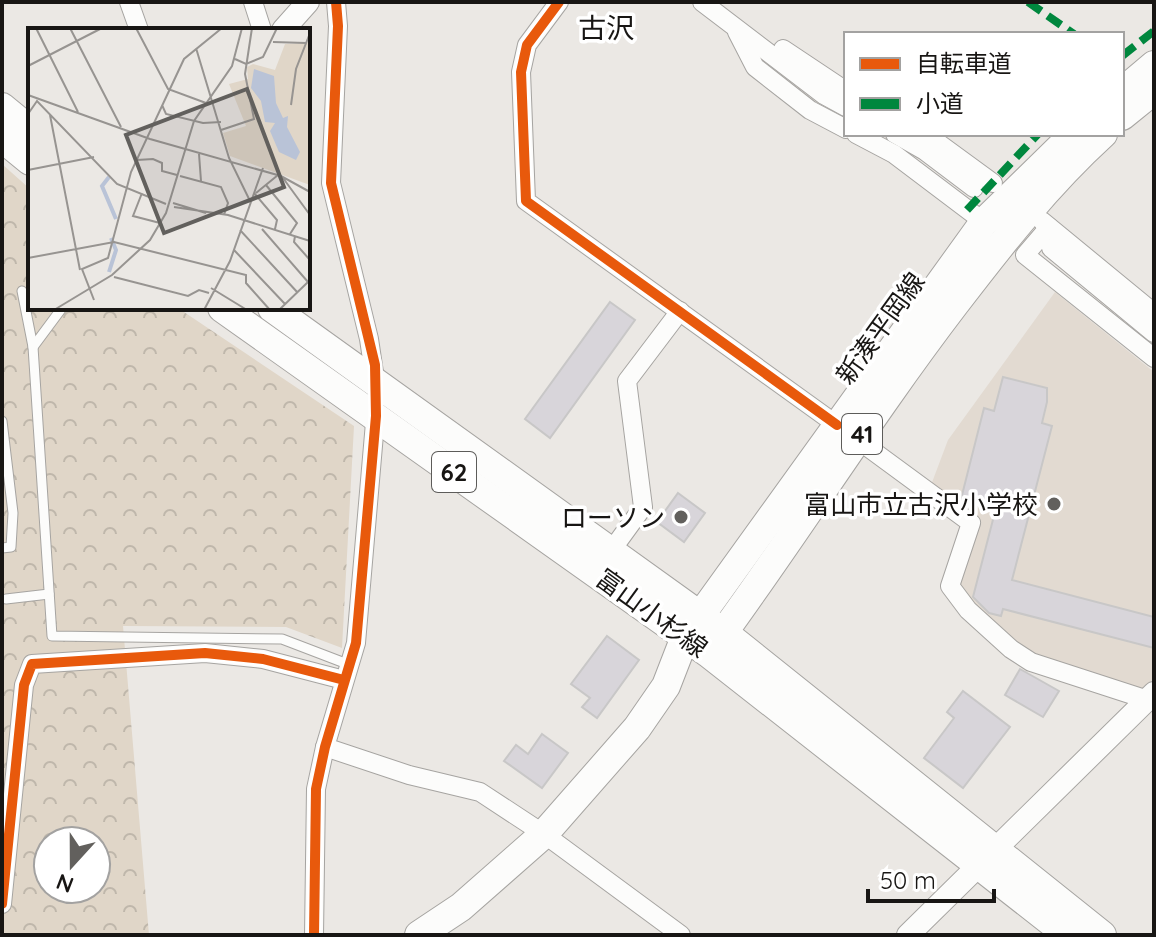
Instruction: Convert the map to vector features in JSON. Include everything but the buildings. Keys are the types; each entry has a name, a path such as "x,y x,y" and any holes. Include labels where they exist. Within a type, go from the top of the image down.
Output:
{"main road":[{"path":"1124,92 1153,85"},
{"path":"1124,114 1153,85"},
{"path":"16,120 28,155"},
{"name":"新湊平岡線","path":"419,935 461,907 544,834 637,728 848,432 984,222 1072,136"},
{"name":"新湊平岡線","path":"848,432 911,362 1004,240 1039,219 1073,161 1101,136"},
{"name":"富山小杉線","path":"225,310 376,416 704,635"},
{"name":"富山小杉線","path":"275,310 611,551 704,635 988,857 1102,935"},
{"name":"富山小杉線","path":"988,857 1068,935"}],"street":[{"path":"129,2 138,28"},
{"path":"253,2 261,28"},
{"path":"285,28 308,2"},
{"path":"314,935 316,789 325,747 356,643 376,416 372,352 331,183 338,26 336,2"},
{"path":"559,2 527,45 521,72 526,201 971,523 950,586 968,610 1000,640 1031,662 1151,696 908,935"},
{"path":"702,2 824,95 844,106"},
{"path":"734,26 773,42 844,90"},
{"path":"734,26 755,67 810,110 844,128"},
{"path":"860,136 894,154 984,222"},
{"path":"899,136 925,151 974,188"},
{"path":"929,136 993,183"},
{"path":"1154,313 1039,219 1025,255 1154,358"},
{"path":"1051,248 1154,333"},
{"path":"611,551 643,507 627,381 680,311"},
{"path":"2,904 24,685 32,664 205,653 347,672"},
{"path":"325,747 409,775 480,792 544,834 681,935"}],"lane":[{"path":"22,291 33,347 52,636 282,639 347,672"},
{"path":"33,347 61,310"},
{"path":"2,421 13,513 11,547 2,548"},
{"path":"6,599 49,594"}],"shaded area":[{"name":"富山市立古沢小学校","path":"1055,292 1154,372 1154,678 1139,693 1019,653 956,589 979,523 931,485 948,440"}],"green space":[{"path":"2,164 28,187 28,310 181,310 354,426 342,648 286,627 123,626 149,935 2,935"}],"marked path":[{"path":"1028,2 1071,32"},
{"path":"1124,54 1154,31"},
{"path":"967,210 1036,136"}],"cycle path":[{"path":"314,935 316,789 325,747 356,643 376,416 375,365 331,183 338,26 336,2"},
{"path":"559,2 527,45 521,72 526,201 837,425"},
{"path":"2,904 24,685 32,664 205,653 263,659 344,680"}],"place":[{"name":"富山市立古沢小学校","path":"1054,504"},
{"name":"ローソン","path":"681,517"}],"district":[{"name":"古沢","path":"606,27"}]}
